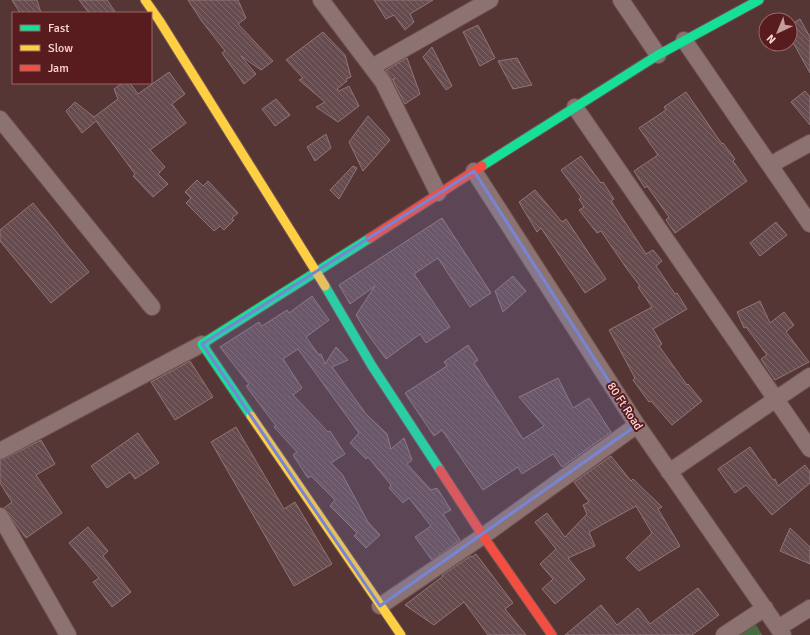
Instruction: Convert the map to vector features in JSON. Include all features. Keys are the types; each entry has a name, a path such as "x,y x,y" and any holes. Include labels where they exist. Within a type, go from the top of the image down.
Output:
{"street":[{"path":"145,0 150,12"},
{"path":"321,0 383,82 438,194"},
{"path":"372,67 490,0"},
{"path":"621,0 658,55"},
{"path":"0,451 202,344 658,55 759,0"},
{"path":"155,22 316,271 372,366 483,536 552,635"},
{"path":"684,40 810,224"},
{"path":"575,107 777,398 810,449"},
{"path":"0,119 152,307"},
{"path":"770,165 810,143"},
{"name":"80 Ft Road","path":"474,171 637,426 781,632"},
{"path":"202,344 401,635"},
{"path":"669,472 810,376"},
{"path":"380,606 483,536 637,426"},
{"path":"0,516 68,635"},
{"path":"724,635 765,608"},
{"path":"781,632 810,608"}],"highlighted area":[{"path":"474,171 637,425 380,606 202,344"}],"green space":[{"path":"755,623 762,635 738,635"}],"building":[{"path":"12,0 37,0 41,12 19,12"},
{"path":"79,0 107,0 115,12 88,12"},
{"path":"188,0 238,0 246,18 238,24 273,61 261,70 241,56 256,74 244,84 222,53 225,51 201,20"},
{"path":"374,0 433,0 410,14 414,22 405,30 394,15 386,19"},
{"path":"800,19 810,37 810,73 798,51 798,20"},
{"path":"478,25 495,58 480,66 463,32"},
{"path":"323,32 345,55 351,77 346,79 347,81 337,89 339,91 349,86 359,106 338,122 316,107 325,102 299,80 303,78 286,60"},
{"path":"432,47 452,86 446,90 423,57"},
{"path":"407,58 420,94 405,104 393,81 395,78 392,80 386,70"},
{"path":"517,58 532,85 513,89 498,61"},
{"path":"169,72 185,94 172,104 186,123 150,150 165,167 158,174 168,184 153,197 133,176 135,174 96,121 82,133 66,111 75,102 94,117 118,99 114,89 121,84 131,84 138,94"},
{"path":"805,91 810,97 810,125 791,102"},
{"path":"686,92 722,144 723,143 735,159 733,161 747,181 675,233 666,220 669,217 647,186 645,188 634,171 658,155 639,128 666,110 664,107"},
{"path":"276,99 290,115 275,126 262,109"},
{"path":"368,116 390,140 363,171 349,142"},
{"path":"326,134 331,148 315,161 307,147"},
{"path":"581,156 601,183 603,182 614,199 611,201 646,254 653,250 662,261 656,266 675,294 677,293 687,309 653,329 662,344 659,346 687,385 688,384 702,401 672,425 651,401 649,402 633,380 635,378 609,330 652,307 638,287 640,286 601,231 597,233 579,210 584,207 579,199 581,197 561,170"},
{"path":"353,166 357,168 339,199 330,190"},
{"path":"197,180 203,186 208,181 238,213 232,218 234,220 224,230 220,226 214,231 186,203 191,198 185,192"},
{"path":"535,190 562,222 566,219 606,279 585,293 541,228 537,232 519,202"},
{"path":"33,203 89,272 51,303 0,241 0,230"},
{"path":"442,218 491,293 470,307 438,258 414,274 450,327 426,343 420,334 386,359 356,315 375,286 350,304 339,285"},
{"path":"776,222 787,235 760,256 750,243"},
{"path":"513,276 526,291 503,312 495,291"},
{"path":"312,296 329,320 306,337 319,355 321,354 325,364 336,347 348,360 332,367 366,414 387,434 391,449 404,438 412,460 407,464 431,490 437,488 451,510 443,514 460,540 432,560 415,537 431,526 409,498 403,503 389,488 391,485 368,457 366,459 350,443 359,433 298,349 283,359 302,388 293,395 328,432 330,431 345,454 331,463 342,474 368,522 380,535 366,548 354,536 357,533 330,506 335,500 311,476 308,478 293,455 297,452 274,427 276,426 246,386 249,384 220,347 259,322 262,326 287,310 289,313"},
{"path":"760,301 770,323 784,312 794,325 786,332 809,362 775,380 761,359 767,355 746,327 744,328 737,312"},
{"path":"468,345 478,360 474,363 523,439 544,426 519,397 558,378 573,408 589,398 611,432 562,467 553,454 522,474 518,467 483,490 442,430 434,436 405,393 447,366 444,362"},
{"path":"190,361 213,397 175,420 151,382"},
{"path":"236,427 284,509 295,502 332,564 294,586 211,442"},
{"path":"138,433 159,463 135,479 130,472 107,488 91,466"},
{"path":"41,440 55,464 36,475 62,513 26,538 4,508 12,502 0,483 0,460"},
{"path":"750,447 773,480 775,479 778,486 805,465 810,472 810,483 772,515 746,485 735,493 718,469"},
{"path":"611,456 631,481 633,479 662,507 658,509 680,546 639,571 626,558 652,533 636,506 589,532 595,546 568,558 585,579 555,604 542,589 553,579 540,564 556,549 535,522 547,513 565,537 587,514 583,505 589,502 574,482"},
{"path":"88,527 108,551 103,556 131,592 112,607 93,582 99,578 69,543"},
{"path":"790,528 810,547 810,564 780,551"},
{"path":"476,554 513,603 505,609 526,635 488,635 464,602 434,625 405,605 443,576 442,575"},
{"path":"698,588 719,615 692,635 565,635 601,605 617,625 638,608 650,624"}],"traffic: fast":[{"path":"482,166 658,55 759,0"},
{"path":"251,416 202,344 370,238"},
{"path":"325,286 372,366 440,470"}],"traffic: slow":[{"path":"145,0 325,286"},
{"path":"251,416 401,635"}],"traffic: jam":[{"path":"370,238 482,166"},
{"path":"440,470 483,536 552,635"}]}
